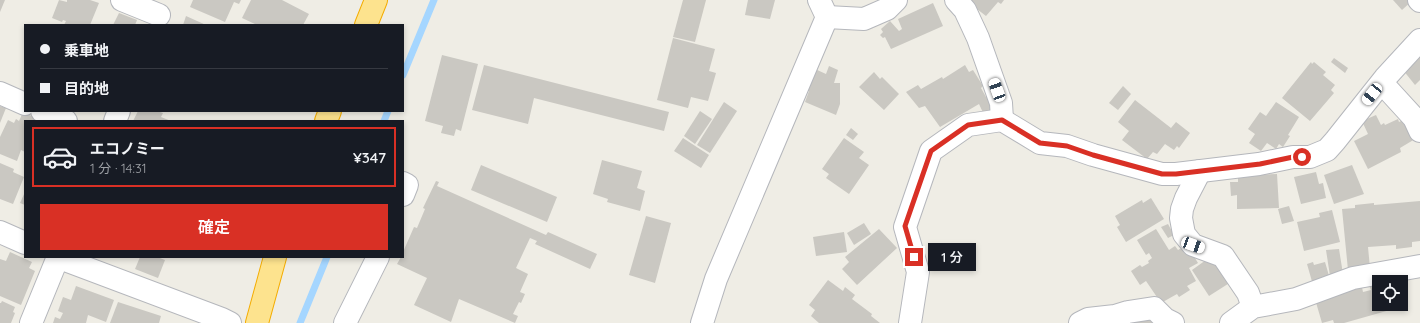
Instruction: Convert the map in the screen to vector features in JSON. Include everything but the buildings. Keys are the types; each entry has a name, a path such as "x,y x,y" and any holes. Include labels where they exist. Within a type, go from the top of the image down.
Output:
{"highway":[{"path":"366,24 376,0"},
{"path":"257,323 275,258"}],"street":[{"path":"122,0 160,13"},
{"path":"702,323 716,279 823,9 864,19 887,8 896,0"},
{"path":"956,0 965,10 978,38 1001,103 1002,120"},
{"path":"910,323 918,272 905,226 931,151 968,125 1002,120 1040,143 1067,146 1093,155 1162,174 1176,174 1260,164 1293,157 1310,157 1327,150 1382,83 1420,40"},
{"path":"1382,83 1414,118 1420,131"},
{"path":"0,93 24,104"},
{"path":"44,112 64,120"},
{"path":"1200,171 1186,198 1182,210 1184,234 1193,245 1223,256 1248,293 1253,307"},
{"path":"404,184 407,185 404,192"},
{"path":"0,232 24,243"},
{"path":"30,323 58,258"},
{"path":"61,258 230,323"},
{"path":"345,323 378,258"},
{"path":"1231,323 1253,307 1296,299 1353,278 1420,266"},
{"path":"1080,323 1088,318 1115,316 1128,312 1154,308 1165,319 1173,323"}],"waterway":[{"path":"404,73 434,0"},
{"path":"384,120 388,112"},
{"path":"300,323 327,258"}],"route":[{"path":"914,257 905,226 931,151 968,125 1002,120 1040,143 1067,146 1093,155 1162,174 1176,174 1260,164 1293,157 1302,157"}]}
